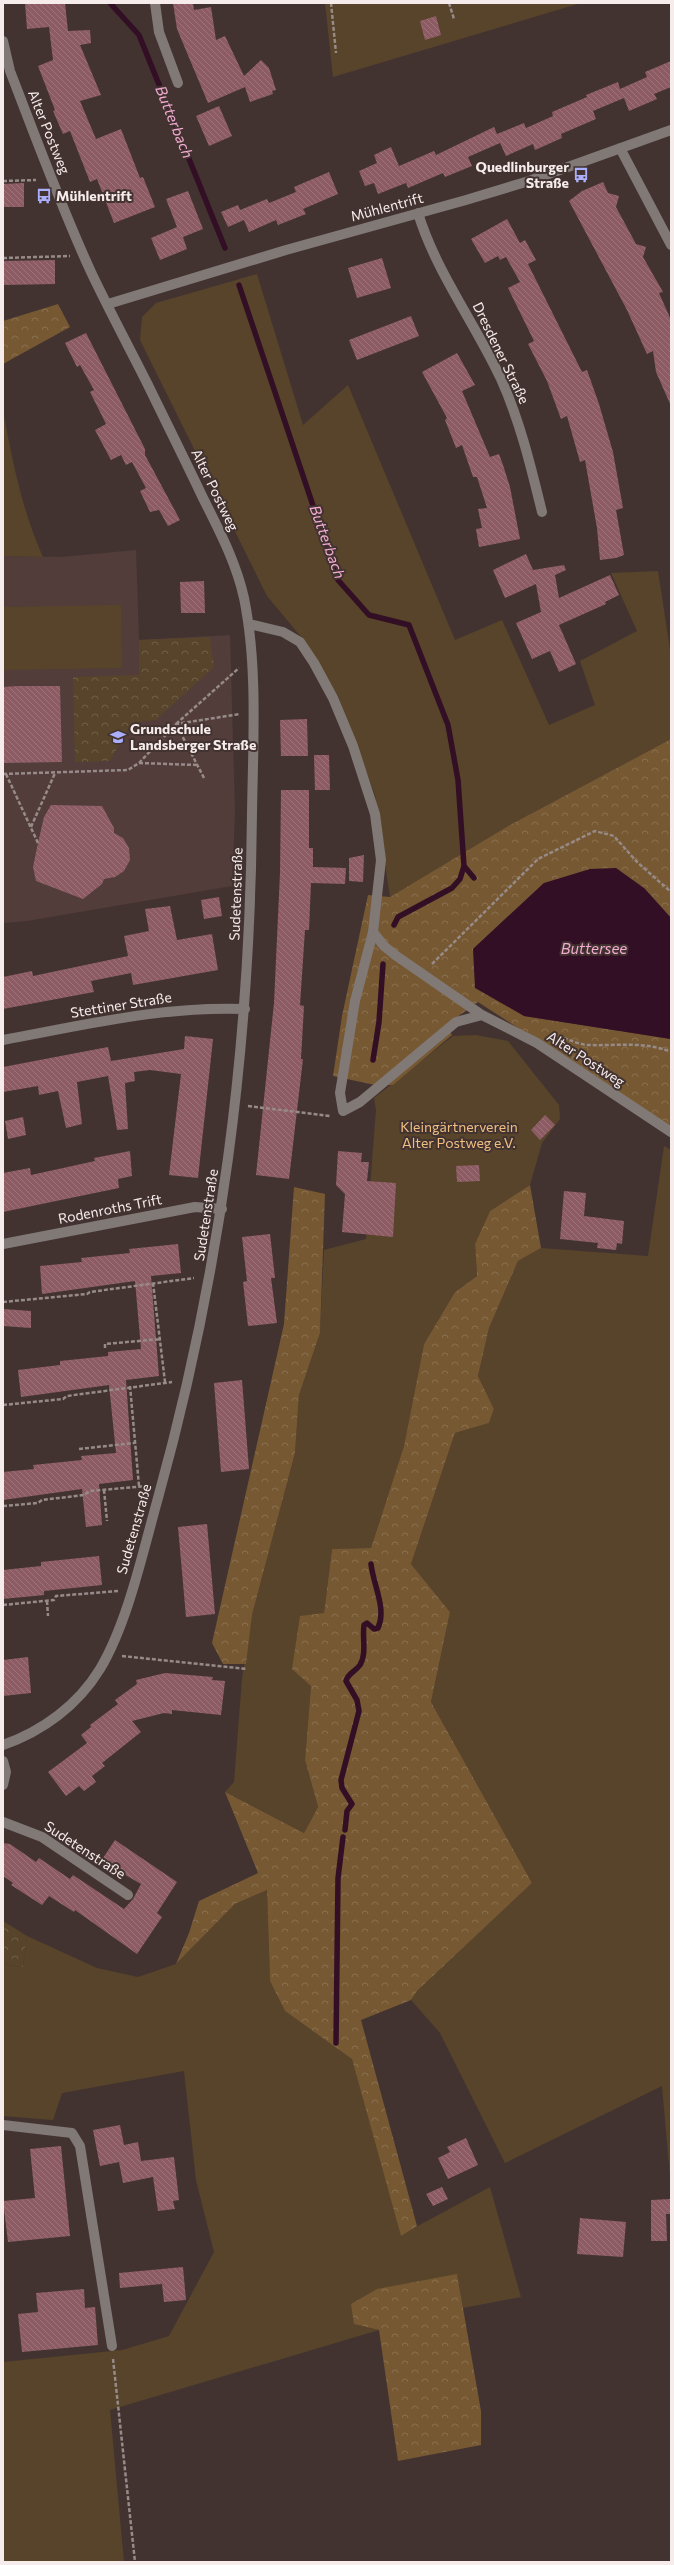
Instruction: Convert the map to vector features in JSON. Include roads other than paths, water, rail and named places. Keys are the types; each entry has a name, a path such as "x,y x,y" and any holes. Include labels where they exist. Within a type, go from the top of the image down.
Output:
{"street":[{"path":"155,3 159,32 178,83"},
{"name":"Alter Postweg","path":"3,41 10,71 84,256 221,534 242,592 248,624"},
{"name":"Mühlentrift","path":"108,304 286,250 529,181 671,130"},
{"path":"620,148 671,245"},
{"name":"Dresdener Straße","path":"418,213 427,240 501,379 525,446 542,512"},
{"path":"248,624 283,632 300,642 333,698 353,746 375,814 380,860 373,932 355,1002 340,1093 343,1111 360,1102 456,1022 482,1015"},
{"name":"Sudetenstraße","path":"3,1745 35,1731 61,1714 80,1696 98,1673 109,1652 130,1593 162,1485 189,1380 211,1276 222,1209 236,1104 245,1009 252,876 252,712 251,660 248,624"},
{"name":"Alter Postweg","path":"373,932 384,946 482,1015 537,1043 671,1132"},
{"name":"Stettiner Straße","path":"3,1040 160,1011 190,1008 245,1009"},
{"name":"Rodenroths Trift","path":"3,1244 195,1208 222,1209"},
{"path":"3,1761 6,1772 3,1785"},
{"name":"Sudetenstraße","path":"3,1822 42,1837 128,1895"},
{"path":"3,2124 72,2133 80,2146 112,2346"}],"water":[{"name":"Buttersee","path":"616,868 644,888 671,918 671,1039 524,1016 475,988 473,949 544,883 590,869"}],"waterway":[{"name":"Butterbach","path":"110,3 139,35 225,248"},
{"name":"Butterbach","path":"239,285 338,580 369,615 409,625 448,725 458,780 464,866 474,878"},
{"path":"394,925 398,917 452,888 460,879 464,866"},
{"path":"373,1060 379,1022 383,964"},
{"path":"345,1830 347,1811 352,1804 342,1788 341,1780 359,1711 357,1700 346,1681 348,1676 360,1665 362,1661 364,1651 364,1625 367,1623 374,1629 378,1628 381,1613 379,1596 371,1564"},
{"path":"336,2043 338,1878 343,1837"}],"place":[{"name":"Quedlinburger Straße","path":"581,175"},
{"name":"Mühlentrift","path":"44,196"},
{"name":"Grundschule Landsberger Straße","path":"118,737"}],"park label":[{"name":"Kleingärtnerverein Alter Postweg e.V.","path":"459,1136"}]}
